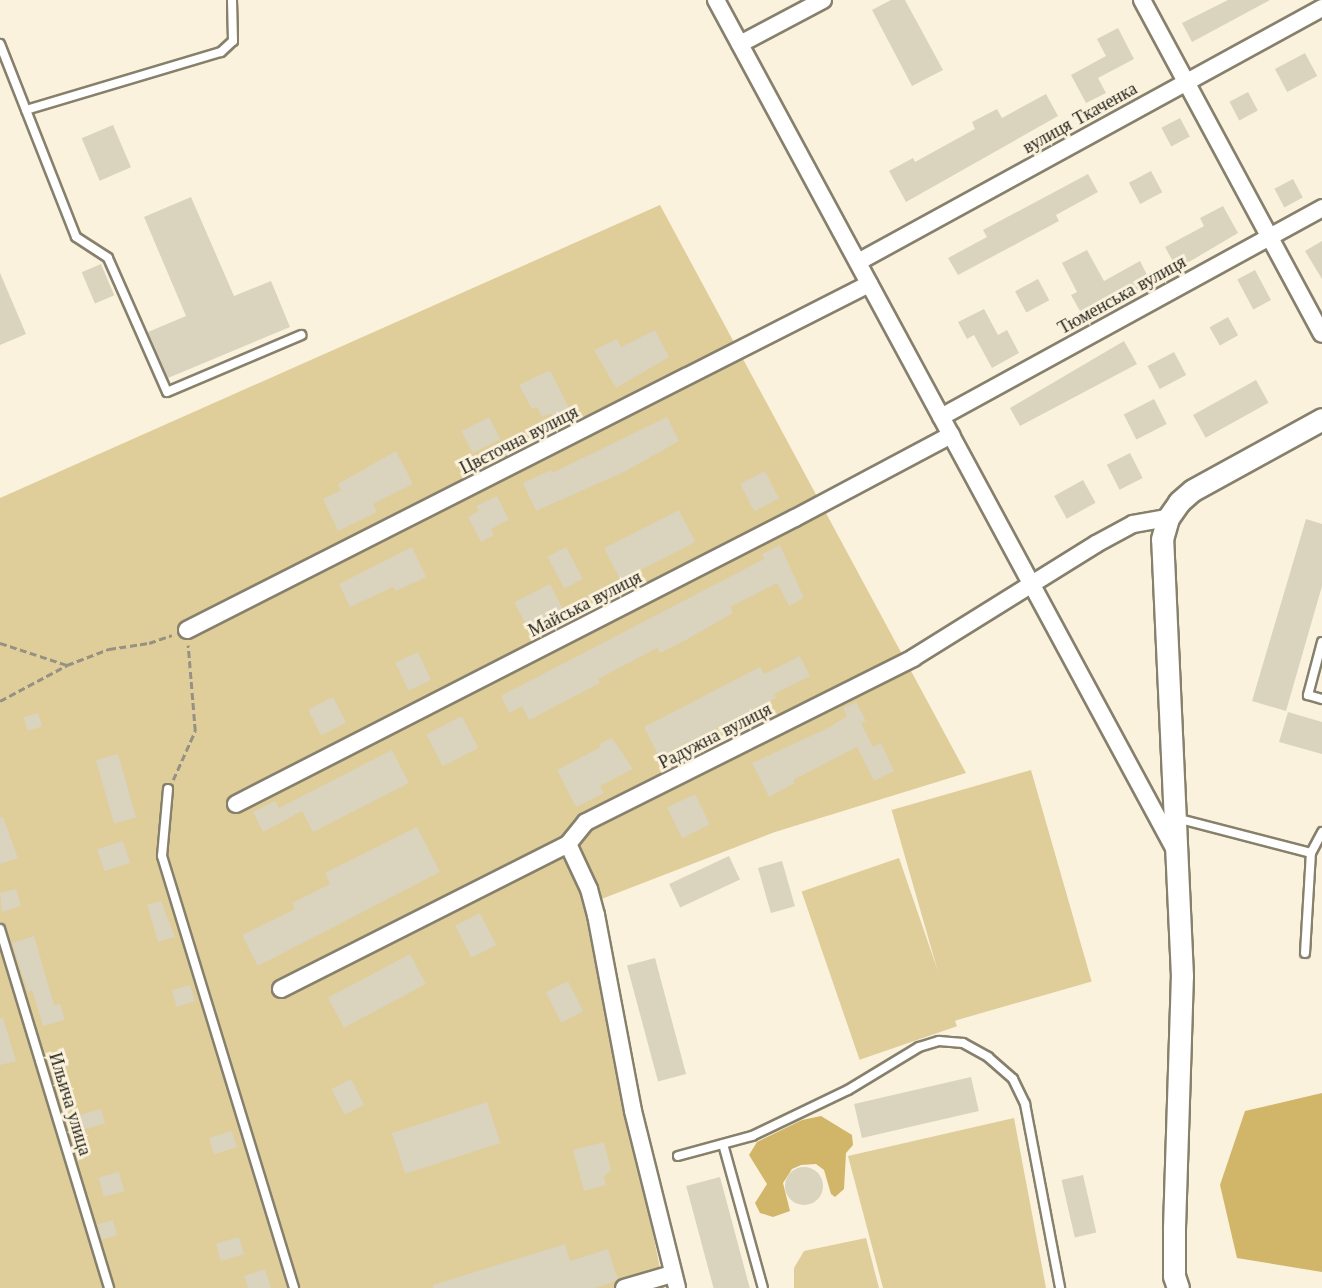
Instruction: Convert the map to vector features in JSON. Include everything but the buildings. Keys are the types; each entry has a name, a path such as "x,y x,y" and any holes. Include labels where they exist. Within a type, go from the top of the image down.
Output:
{"street":[{"path":"716,0 1178,855"},
{"path":"740,44 823,0"},
{"path":"1142,0 1184,83 1322,334"},
{"name":"вулиця Ткаченка","path":"858,262 1322,8"},
{"name":"Тюменська вулиця","path":"941,417 1322,208"},
{"name":"Цвєточна вулиця","path":"187,630 869,284"},
{"path":"1178,1288 1174,1276 1174,1228 1182,976 1178,855 1161,561 1168,518 1179,502 1193,491 1322,419"},
{"name":"Майська вулиця","path":"236,804 795,518 951,435"},
{"name":"Радужна вулиця","path":"281,989 568,844 586,822 913,658 1031,583 1133,524 1168,518"},
{"path":"568,844 589,889 596,915 634,1111 675,1281 624,1288"}],"lane":[{"path":"26,110 221,52 233,41 232,0"},
{"path":"0,44 76,237 108,258 167,392 301,335"},
{"path":"1322,642 1308,695 1322,699"},
{"path":"168,789 162,856 294,1288"},
{"path":"1176,818 1311,853"},
{"path":"1305,953 1311,853 1322,832"},
{"name":"Ильича улица","path":"0,929 109,1288"},
{"path":"678,1156 752,1136 848,1090 919,1047 939,1041 963,1043 988,1057 1013,1079 1025,1104 1060,1288"},
{"path":"723,1144 762,1288"}],"path":[{"path":"0,701 67,665 109,649 149,643 187,630 195,731 168,789"},
{"path":"0,643 67,665"}],"shaded area":[{"path":"660,205 966,773 775,832 586,905 664,1288 0,1288 0,498"},
{"path":"1031,770 1092,981 952,1021 892,810"},
{"path":"899,858 957,1026 860,1060 802,892"},
{"path":"1322,1093 1322,1272 1237,1258 1220,1185 1245,1111"},
{"path":"821,1116 852,1135 853,1145 846,1153 844,1189 835,1197 831,1194 824,1170 816,1164 801,1165 792,1169 783,1183 790,1211 773,1217 760,1213 755,1203 767,1184 749,1155 757,1142 802,1120"},
{"path":"1014,1118 1046,1288 883,1288 848,1156"},
{"path":"866,1238 879,1288 794,1288 794,1268 804,1251"}]}
